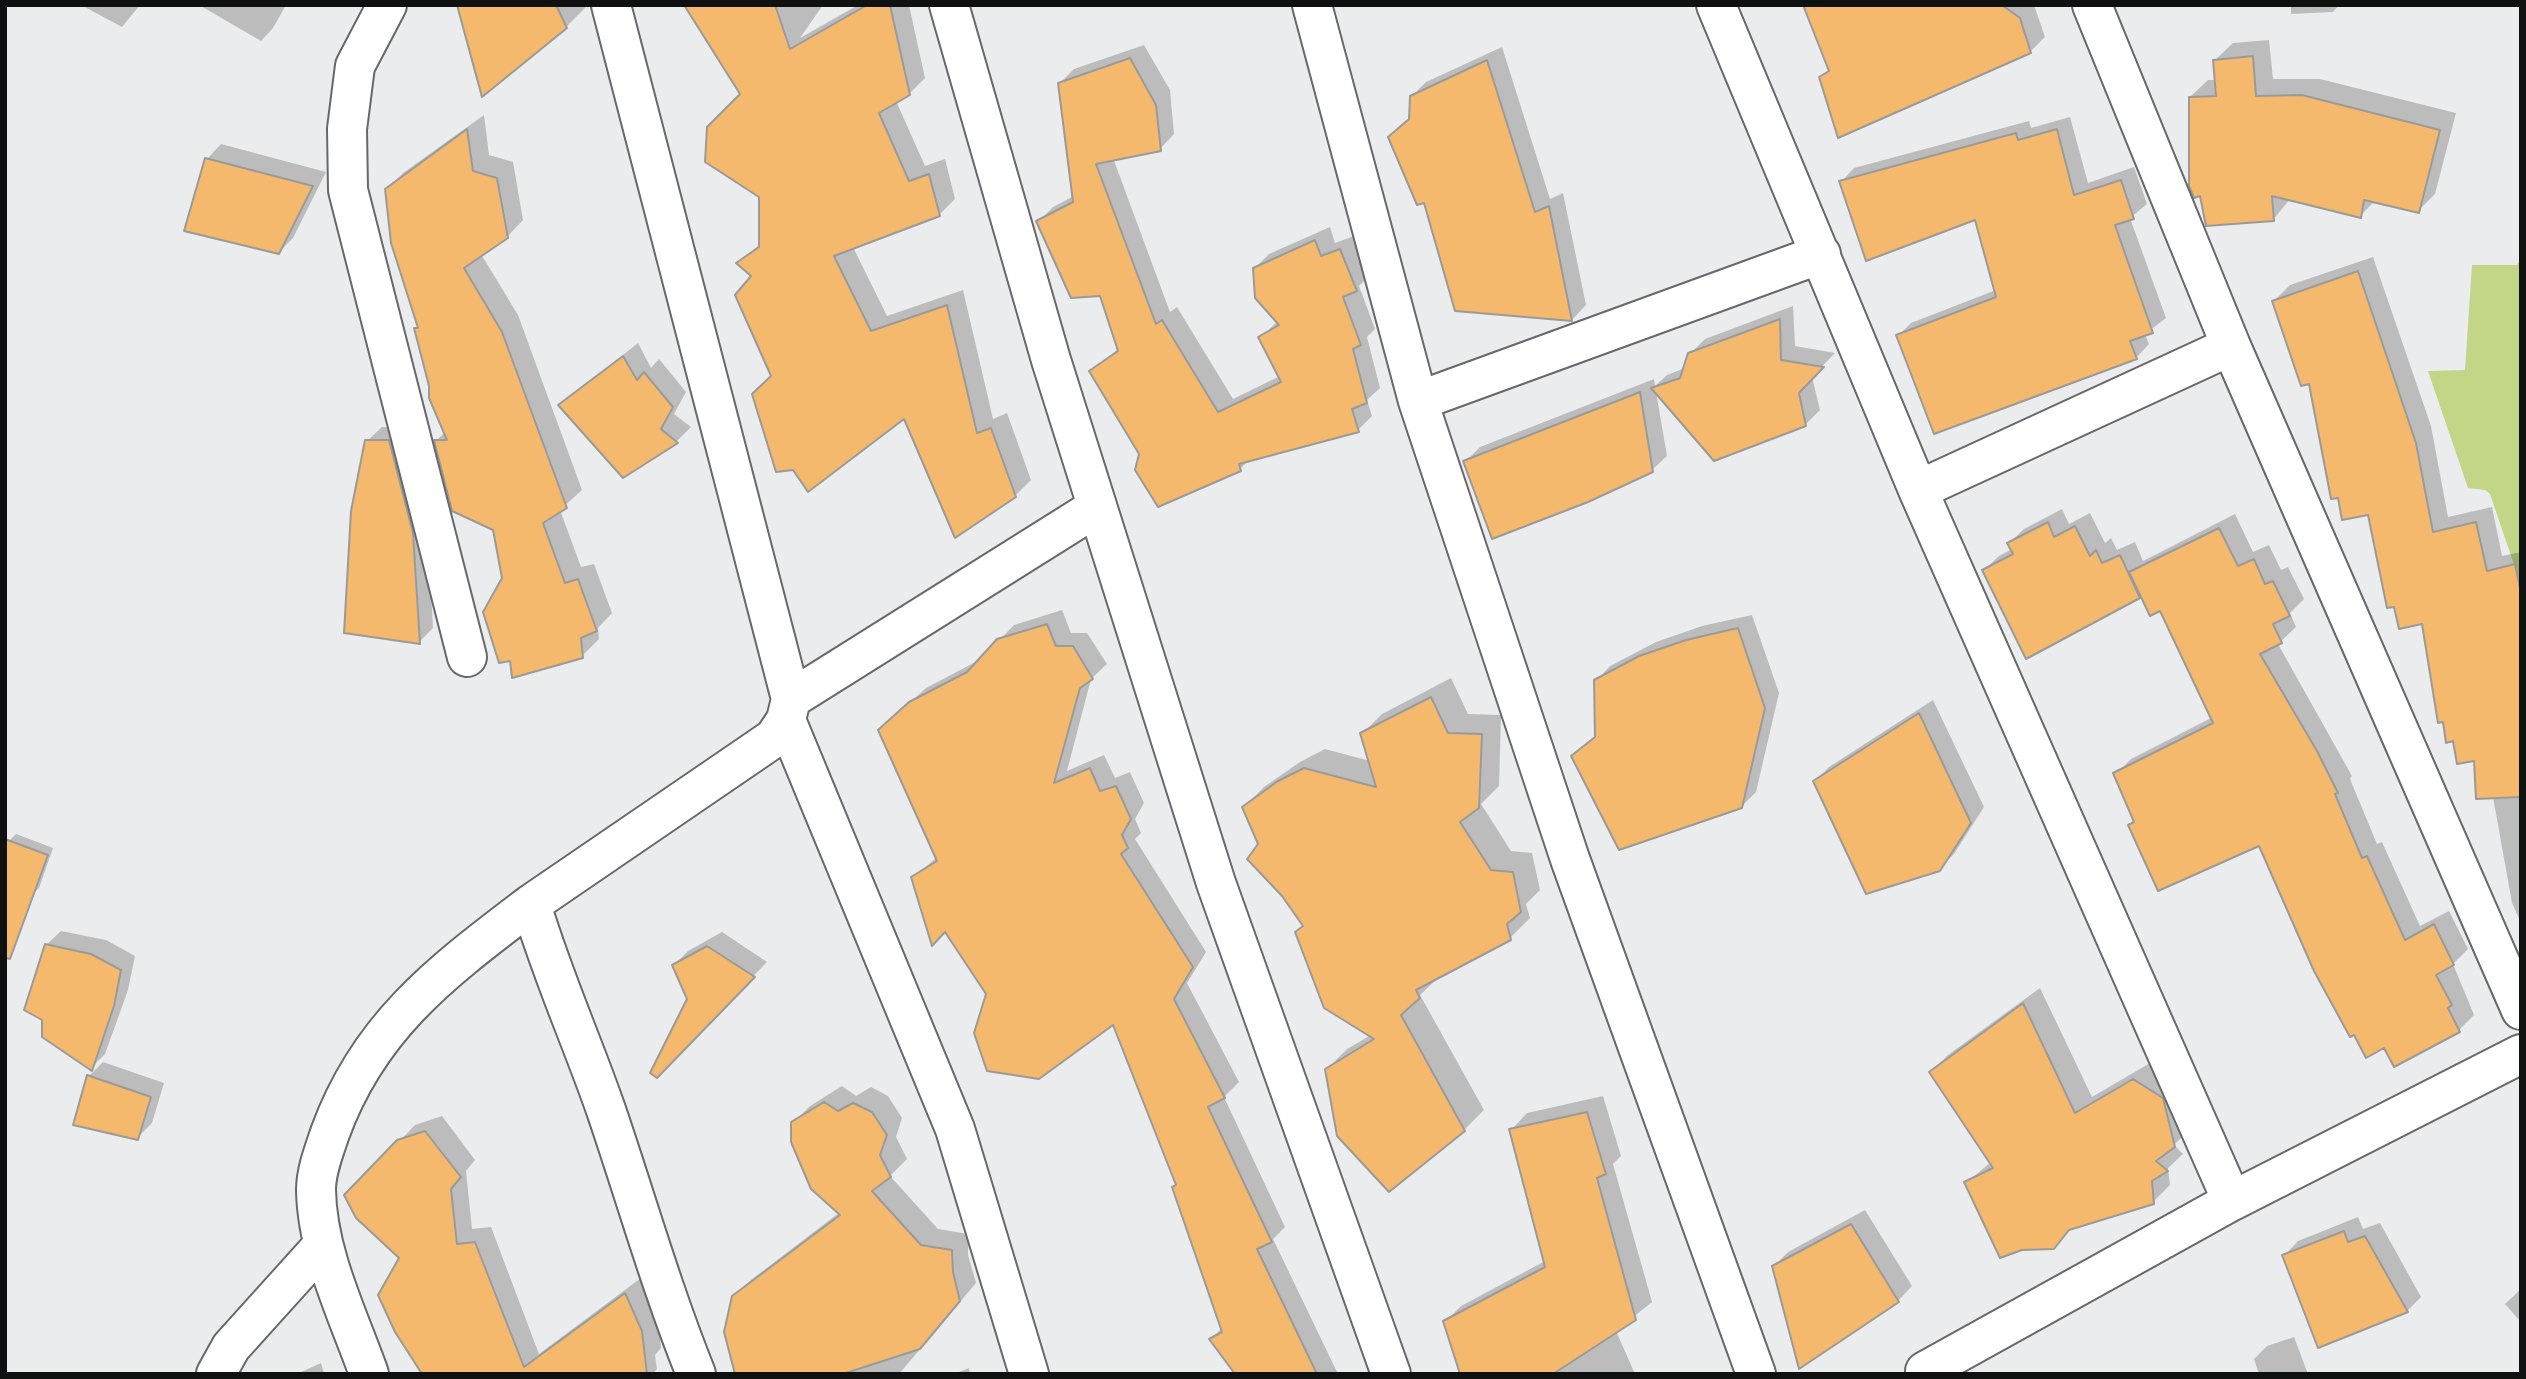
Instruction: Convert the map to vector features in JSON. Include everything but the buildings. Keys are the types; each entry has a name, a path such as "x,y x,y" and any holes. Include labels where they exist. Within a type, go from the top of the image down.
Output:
{"street":[{"path":"387,5 355,66 347,129 348,190 467,657"},
{"path":"611,5 789,710 955,1129 1029,1374"},
{"path":"949,5 1051,360 1216,883 1391,1374"},
{"path":"1312,5 1418,401 1570,859 1756,1374"},
{"path":"1716,5 1918,490 2232,1201"},
{"path":"2092,5 2231,346 2521,1010"},
{"path":"1418,401 1821,254"},
{"path":"1918,490 2231,346"},
{"path":"369,1374 323,1245 316,1188 322,1157 336,1117 384,1030 451,965 531,904 774,738 789,710 1097,507"},
{"path":"531,904 546,957 605,1108 673,1316 696,1374"},
{"path":"1925,1371 2232,1201 2521,1054"},
{"path":"216,1374 231,1347 323,1245"}],"green space":[{"path":"2521,259 2521,585 2490,494 2485,490 2468,488 2428,371 2465,370 2472,265 2517,265"}]}
